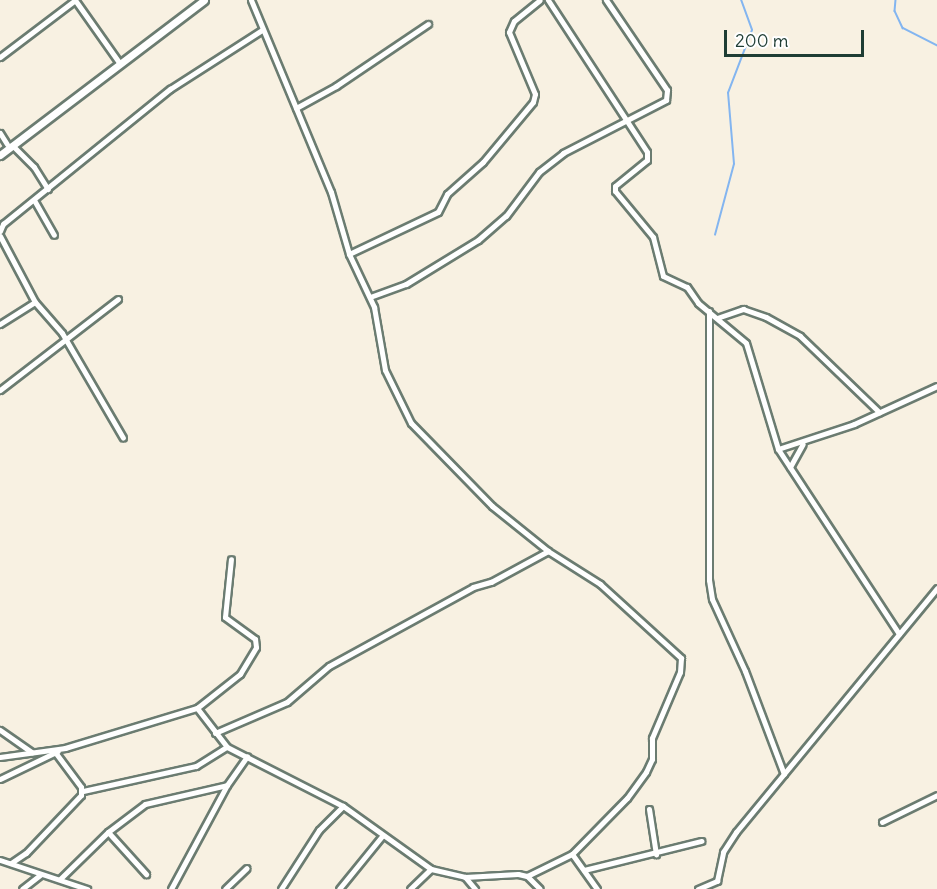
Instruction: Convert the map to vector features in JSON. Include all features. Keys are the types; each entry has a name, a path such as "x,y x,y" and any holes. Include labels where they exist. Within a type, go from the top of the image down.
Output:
{"main road":[{"path":"100,77 198,0"},
{"path":"0,155 10,145 204,0"},
{"path":"0,150 10,145"}],"street":[{"path":"0,57 75,0 118,61"},
{"path":"197,708 227,747 343,806 431,869 465,877 527,876 572,854 627,798 646,772 652,759 652,738 683,664 681,658 600,584 548,551 492,506 411,423 385,370 370,297 349,254 327,183 251,0"},
{"path":"349,254 438,212 447,194 483,162 533,102 535,94 509,32 514,21 540,0"},
{"path":"548,0 627,119 648,156 615,186 615,191 649,230 663,276 687,287 750,349 778,449 899,634"},
{"path":"370,297 406,284 478,240 506,216 539,172 573,146 660,105 668,95 606,0"},
{"path":"296,108 336,86 428,24"},
{"path":"123,438 67,340 35,302 0,234 3,224 170,89 262,30"},
{"path":"0,133 34,167 48,189"},
{"path":"34,200 54,235"},
{"path":"0,390 118,299"},
{"path":"0,324 35,302"},
{"path":"717,318 743,309 783,326 826,359 854,392 879,412"},
{"path":"709,311 712,599 745,671 784,774"},
{"path":"778,449 802,444 937,386"},
{"path":"790,467 802,444"},
{"path":"215,734 286,702 329,666 548,551"},
{"path":"0,757 65,748 197,708 240,674 256,647 255,639 225,617 231,559"},
{"path":"698,889 717,881 728,843 937,588"},
{"path":"0,730 32,753"},
{"path":"11,863 26,853 83,791 196,766 227,747"},
{"path":"0,779 65,748"},
{"path":"55,753 83,791"},
{"path":"171,889 227,785 247,756"},
{"path":"60,879 108,832 148,802 227,785"},
{"path":"882,822 937,795"},
{"path":"281,889 319,830 343,806"},
{"path":"649,809 656,854"},
{"path":"108,832 146,874"},
{"path":"339,889 382,836"},
{"path":"584,870 701,841"},
{"path":"572,854 597,889"},
{"path":"0,860 87,889"},
{"path":"225,889 247,868"},
{"path":"410,889 431,869"},
{"path":"22,889 41,874"},
{"path":"527,876 540,889"},
{"path":"465,877 475,889"}],"waterway":[{"path":"715,235 734,164 728,93 752,30 741,0"},
{"path":"896,0 895,11 903,28 937,45"}]}
